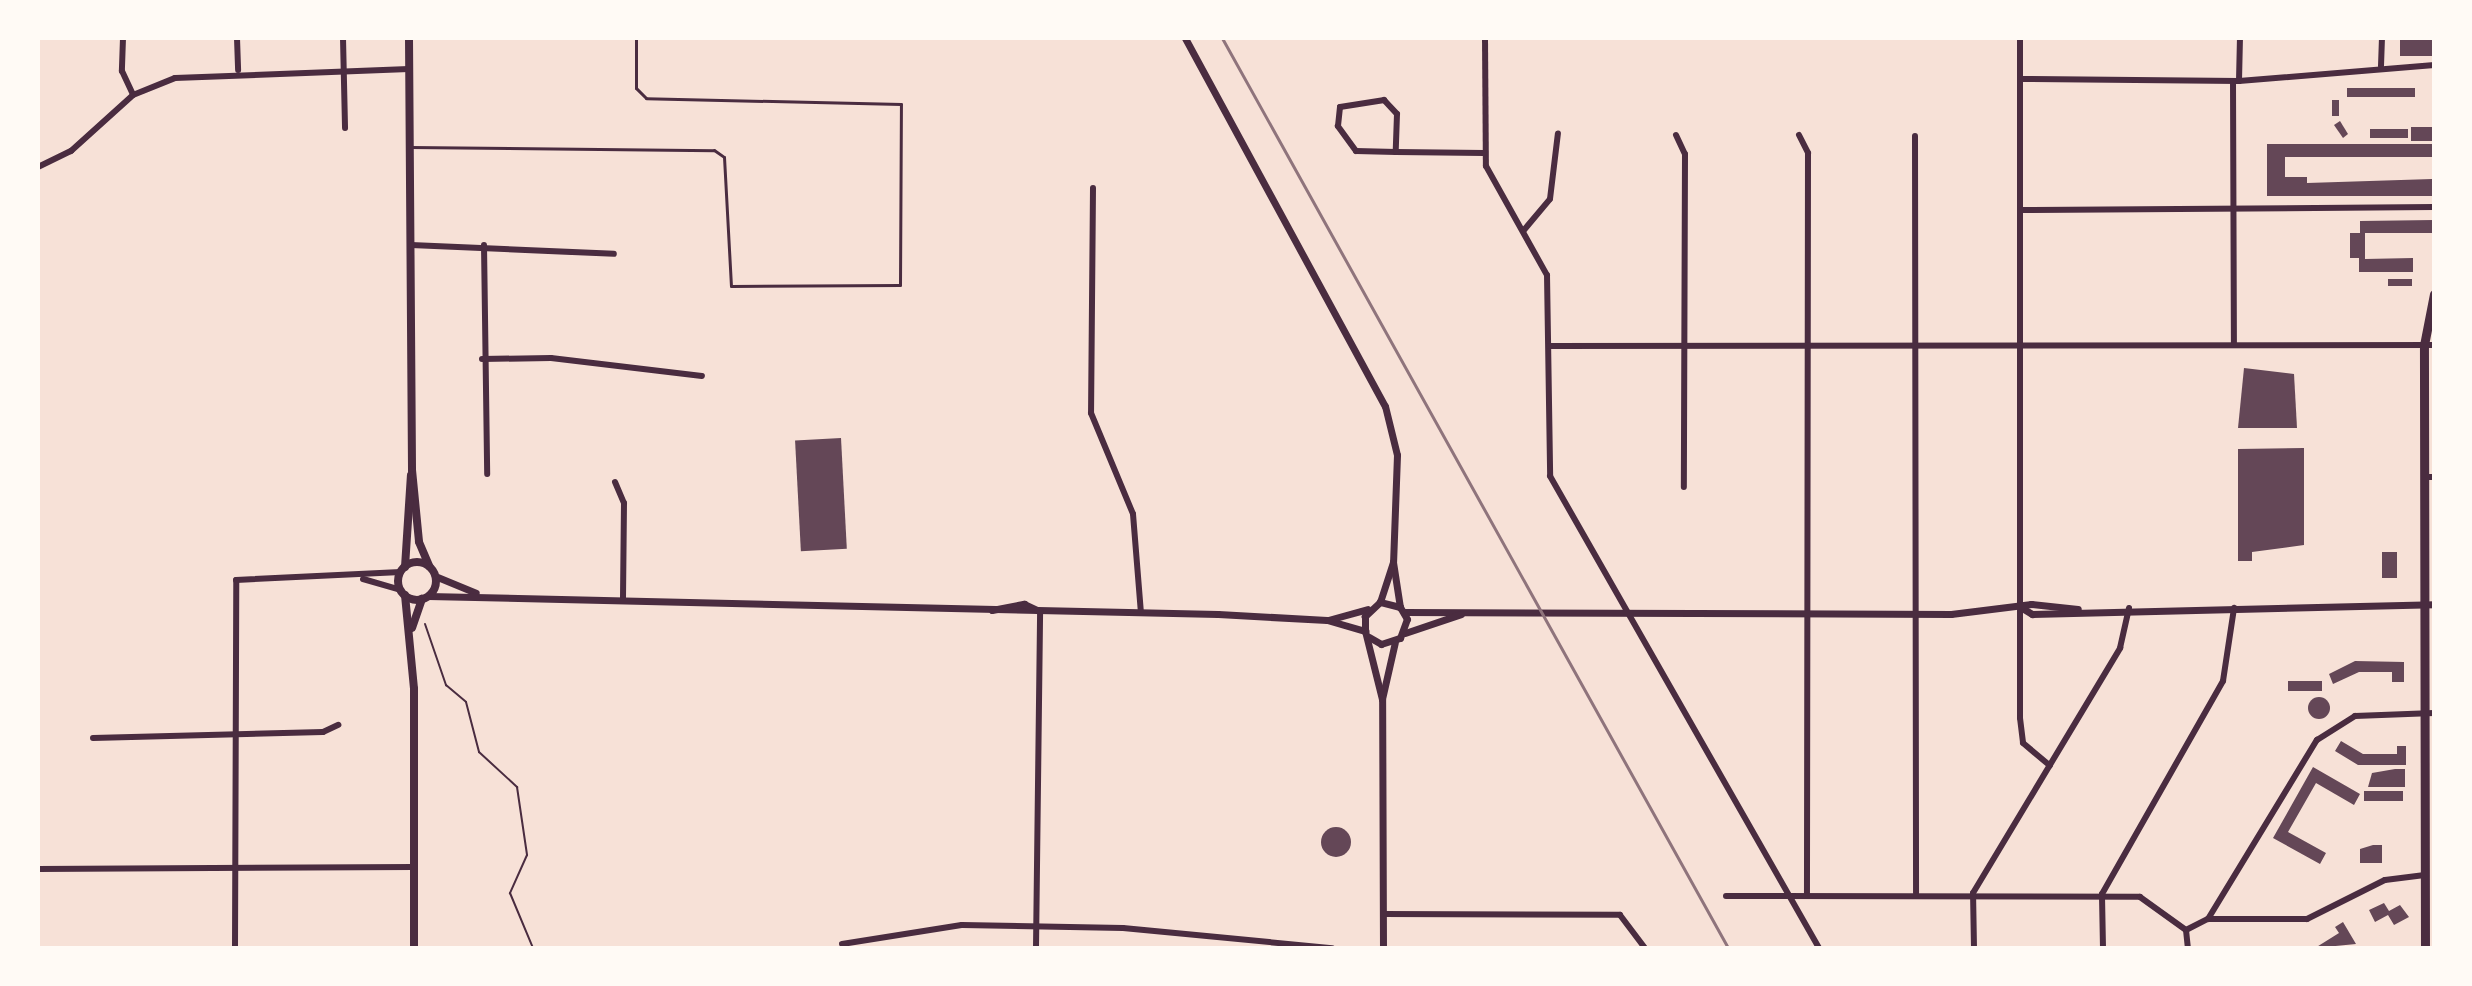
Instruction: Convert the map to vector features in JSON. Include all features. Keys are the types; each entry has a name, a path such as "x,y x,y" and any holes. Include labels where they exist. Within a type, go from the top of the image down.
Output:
{"main road":[{"path":"409,38 412,470 419,542 435,576 411,629"},
{"path":"2425,948 2430,927 2425,875 2429,822 2429,345 2434,294"},
{"path":"412,470 403,593 411,629 414,948"},
{"path":"403,569 429,566"},
{"path":"403,593 425,598"}],"street":[{"path":"123,38 122,71 133,95"},
{"path":"237,38 238,70"},
{"path":"343,38 345,128"},
{"path":"1185,38 1385,406 1399,488 1393,562 1380,602 1368,609 1327,620"},
{"path":"1485,38 1484,153 1493,188 1546,266 1550,476 1783,893 1819,948"},
{"path":"2020,38 2023,743 2050,766"},
{"path":"2234,345 2236,81 2240,38"},
{"path":"2381,66 2382,38"},
{"path":"2022,79 2236,81 2381,66 2434,65"},
{"path":"38,157 40,166 71,151 133,95 175,78 238,70 409,69"},
{"path":"1396,152 1392,104 1340,107 1338,126 1356,151 1396,152 1484,153"},
{"path":"1524,230 1550,199 1558,133"},
{"path":"1676,135 1685,154 1684,487"},
{"path":"1799,135 1808,153 1810,613 1807,893"},
{"path":"1915,136 1916,893"},
{"path":"1093,188 1091,413 1133,514 1141,613"},
{"path":"2022,210 2434,207"},
{"path":"411,245 484,245 614,254"},
{"path":"484,245 482,359 487,474"},
{"path":"1549,346 2429,345"},
{"path":"482,359 551,358 702,376"},
{"path":"615,482 624,503 623,598"},
{"path":"1393,562 1405,633"},
{"path":"235,948 236,580 360,579 403,569"},
{"path":"435,576 482,595"},
{"path":"360,579 403,593"},
{"path":"425,598 482,595 623,598 1327,620 1395,642"},
{"path":"1380,602 1402,610 1463,614 1624,611 1916,614 2022,608 2032,614 2078,609 2429,604"},
{"path":"1974,948 1973,893 2120,648 2129,608"},
{"path":"2103,948 2102,894 2223,681 2234,608"},
{"path":"1368,609 1367,634 1382,699 1383,948"},
{"path":"1036,948 1040,611"},
{"path":"1382,699 1395,642 1405,633 1463,614"},
{"path":"2208,919 2317,740 2355,716 2429,713"},
{"path":"93,738 236,734 338,725"},
{"path":"38,869 414,867"},
{"path":"2186,930 2208,919 2307,919 2385,880 2425,875"},
{"path":"1726,896 1973,893 2140,897 2186,930 2188,948"},
{"path":"1383,914 1620,915 1645,948"},
{"path":"842,944 962,925 1035,925 1332,948"}],"lane":[{"path":"410,147 714,150 724,157 731,286 900,285 901,104 646,98 636,88 636,38"}],"path":[{"path":"425,624 437,642 446,685 466,702 479,752 517,787 527,855 510,893 533,948"}],"building":[{"path":"2400,38 2434,38 2434,56 2400,56"},
{"path":"2347,88 2415,88 2415,97 2347,97"},
{"path":"2332,100 2339,100 2339,116 2332,116"},
{"path":"2340,121 2348,134 2343,138 2334,125"},
{"path":"2411,127 2434,127 2434,141 2411,141"},
{"path":"2370,129 2408,129 2408,138 2370,138"},
{"path":"2267,144 2434,144 2434,157 2285,157 2285,177 2307,177 2307,183 2432,179 2432,196 2267,196"},
{"path":"2434,220 2434,233 2365,233 2365,259 2413,258 2413,272 2359,272 2359,258 2350,258 2350,233 2360,233 2360,221"},
{"path":"2388,279 2412,279 2412,286 2388,286"},
{"path":"2244,368 2294,374 2297,428 2238,428"},
{"path":"841,438 847,549 801,551 795,440"},
{"path":"2304,448 2304,545 2252,552 2252,561 2238,561 2238,449"},
{"path":"2382,552 2397,552 2397,578 2382,578"},
{"path":"2355,661 2404,662 2404,682 2392,682 2392,672 2359,672 2333,684 2329,674"},
{"path":"2288,681 2322,681 2322,691 2288,691"},
{"path":"2319,697 2330,708 2319,719 2308,708"},
{"path":"2341,741 2363,754 2397,754 2397,746 2406,746 2406,765 2358,765 2335,751"},
{"path":"2313,767 2360,794 2354,805 2316,783 2288,832 2326,853 2320,864 2273,838"},
{"path":"2405,769 2405,787 2368,787 2372,773"},
{"path":"2364,791 2403,791 2403,801 2364,801"},
{"path":"1336,827 1342,828 1350,836 1350,848 1342,856 1336,857 1330,856 1322,848 1321,842 1322,836 1330,828"},
{"path":"2382,845 2382,863 2360,863 2360,849"},
{"path":"2384,903 2389,911 2400,905 2409,917 2394,925 2388,915 2375,922 2369,910"},
{"path":"2343,922 2356,944 2315,948 2339,933 2335,927"}],"railway":[{"path":"1222,38 1728,948"}]}
